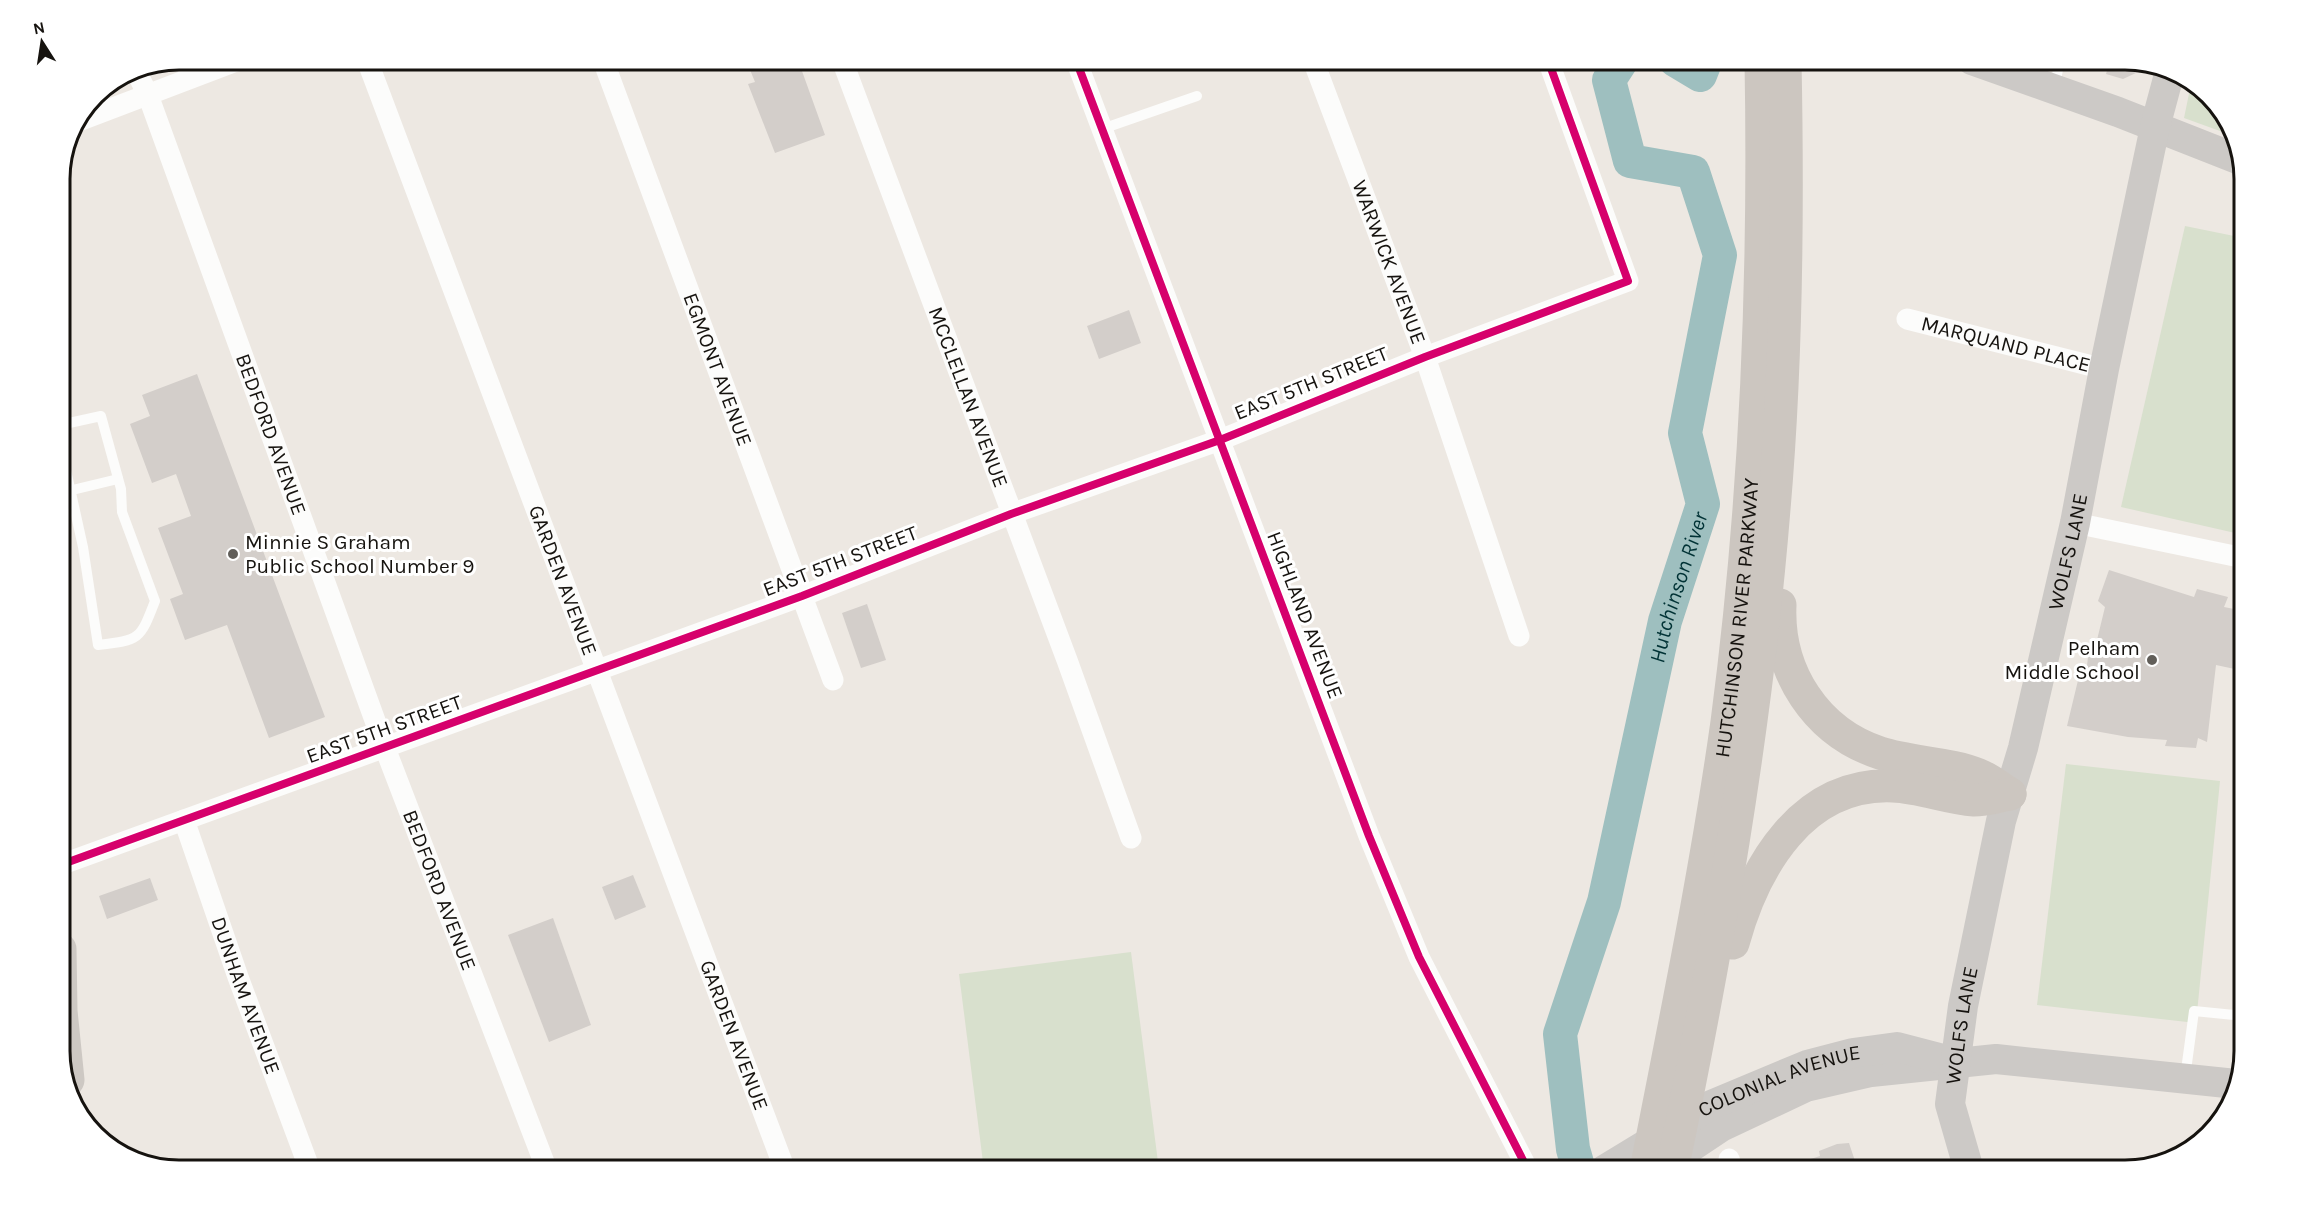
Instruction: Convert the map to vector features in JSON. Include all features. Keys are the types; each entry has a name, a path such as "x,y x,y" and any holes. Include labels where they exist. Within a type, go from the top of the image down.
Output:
{"highway":[{"name":"HUTCHINSON RIVER PARKWAY","path":"1673,1160 1680,1066 1740,601 1761,290 1761,70"},
{"name":"HUTCHINSON RIVER PARKWAY","path":"1628,1160 1700,1029 1744,769 1774,508 1785,292 1785,70"},
{"path":"1774,508 1780,587 1781,642 1792,675 1812,707 1835,729 1867,748 1898,758 1979,775 2010,794"},
{"path":"1700,1029 1731,952 1747,900 1762,869 1781,839 1812,810 1843,794 1879,786 1912,788 1975,800 2010,794"}],"street":[{"path":"91,116 213,70"},
{"name":"GARDEN AVENUE","path":"371,70 781,1160"},
{"name":"EGMONT AVENUE","path":"607,70 833,680"},
{"name":"MCCLELLAN AVENUE","path":"846,70 1067,660 1131,838"},
{"name":"HIGHLAND AVENUE","path":"1080,70 1369,836 1419,957 1523,1160"},
{"name":"WARWICK AVENUE","path":"1317,70 1425,357 1519,636"},
{"name":"EAST 5TH STREET","path":"71,860 802,596 1011,514 1220,440 1425,357 1628,281 1552,70"},
{"path":"2000,70 2231,156"},
{"name":"BEDFORD AVENUE","path":"140,78 148,95 385,748 543,1160"},
{"name":"WOLFS LANE","path":"1966,1160 1950,1104 1963,1006 2001,821 2010,794 2075,523 2104,369 2155,127 2168,80"},
{"name":"MARQUAND PLACE","path":"1907,319 2104,369"},
{"path":"2075,523 2233,556"},
{"name":"DUNHAM AVENUE","path":"184,820 238,977 306,1160"},
{"name":"COLONIAL AVENUE","path":"1635,1160 1711,1105 1807,1065 1853,1053 1897,1047 1957,1062"},
{"name":"COLONIAL AVENUE","path":"1672,1160 1721,1128 1806,1087 1871,1072 1996,1059 2229,1083"}],"lane":[{"path":"2054,89 2058,70"},
{"path":"1102,129 1197,96"},
{"path":"71,423 100,416 118,479 122,512 155,601 143,632 127,641 98,645 71,520"},
{"path":"71,491 118,479"},
{"path":"2185,1078 2194,1011 2234,1015"}],"green space":[{"path":"2189,92 2206,108 2222,132 2184,118"},
{"path":"2185,226 2233,236 2233,533 2121,507"},
{"path":"2066,764 2220,781 2196,1023 2037,1005"},
{"path":"1131,952 1158,1160 983,1160 959,974"}],"building":[{"path":"750,70 802,70 825,135 775,153 748,84 755,82"},
{"path":"2107,70 2140,71 2123,79 2106,74"},
{"path":"1129,310 1141,343 1099,359 1087,326"},
{"path":"197,374 325,717 269,738 227,625 185,640 170,599 183,594 158,528 191,516 176,474 152,483 130,424 150,416 142,395"},
{"name":"Pelham Middle School","path":"2109,570 2194,597 2197,589 2228,597 2224,607 2233,609 2234,669 2216,665 2207,742 2198,738 2196,748 2165,746 2167,740 2128,737 2067,726 2080,672 2087,666 2090,638 2097,640 2105,607 2098,601"},
{"path":"867,604 886,660 861,668 842,613"},
{"path":"633,875 646,907 615,920 602,887"},
{"path":"150,878 158,900 107,919 99,896"},
{"path":"553,918 591,1025 549,1042 508,935"},
{"path":"1849,1143 1855,1160 1808,1160 1820,1156 1819,1151 1837,1144"}],"waterway":[{"name":"Hutchinson River","path":"1576,1160 1560,1034 1604,902 1665,621 1703,504 1685,433 1720,255 1693,172 1630,161 1609,80 1616,70"},
{"name":"Hutchinson River","path":"1692,70 1700,75 1702,70"}],"cycle path":[{"path":"1080,70 1369,836 1419,957 1523,1160"},
{"path":"71,861 802,596 1011,514 1220,440 1425,357 1628,281 1552,70"}],"place":[{"name":"Minnie S Graham Public School Number 9","path":"233,554"},
{"name":"Pelham Middle School","path":"2152,660"}]}
